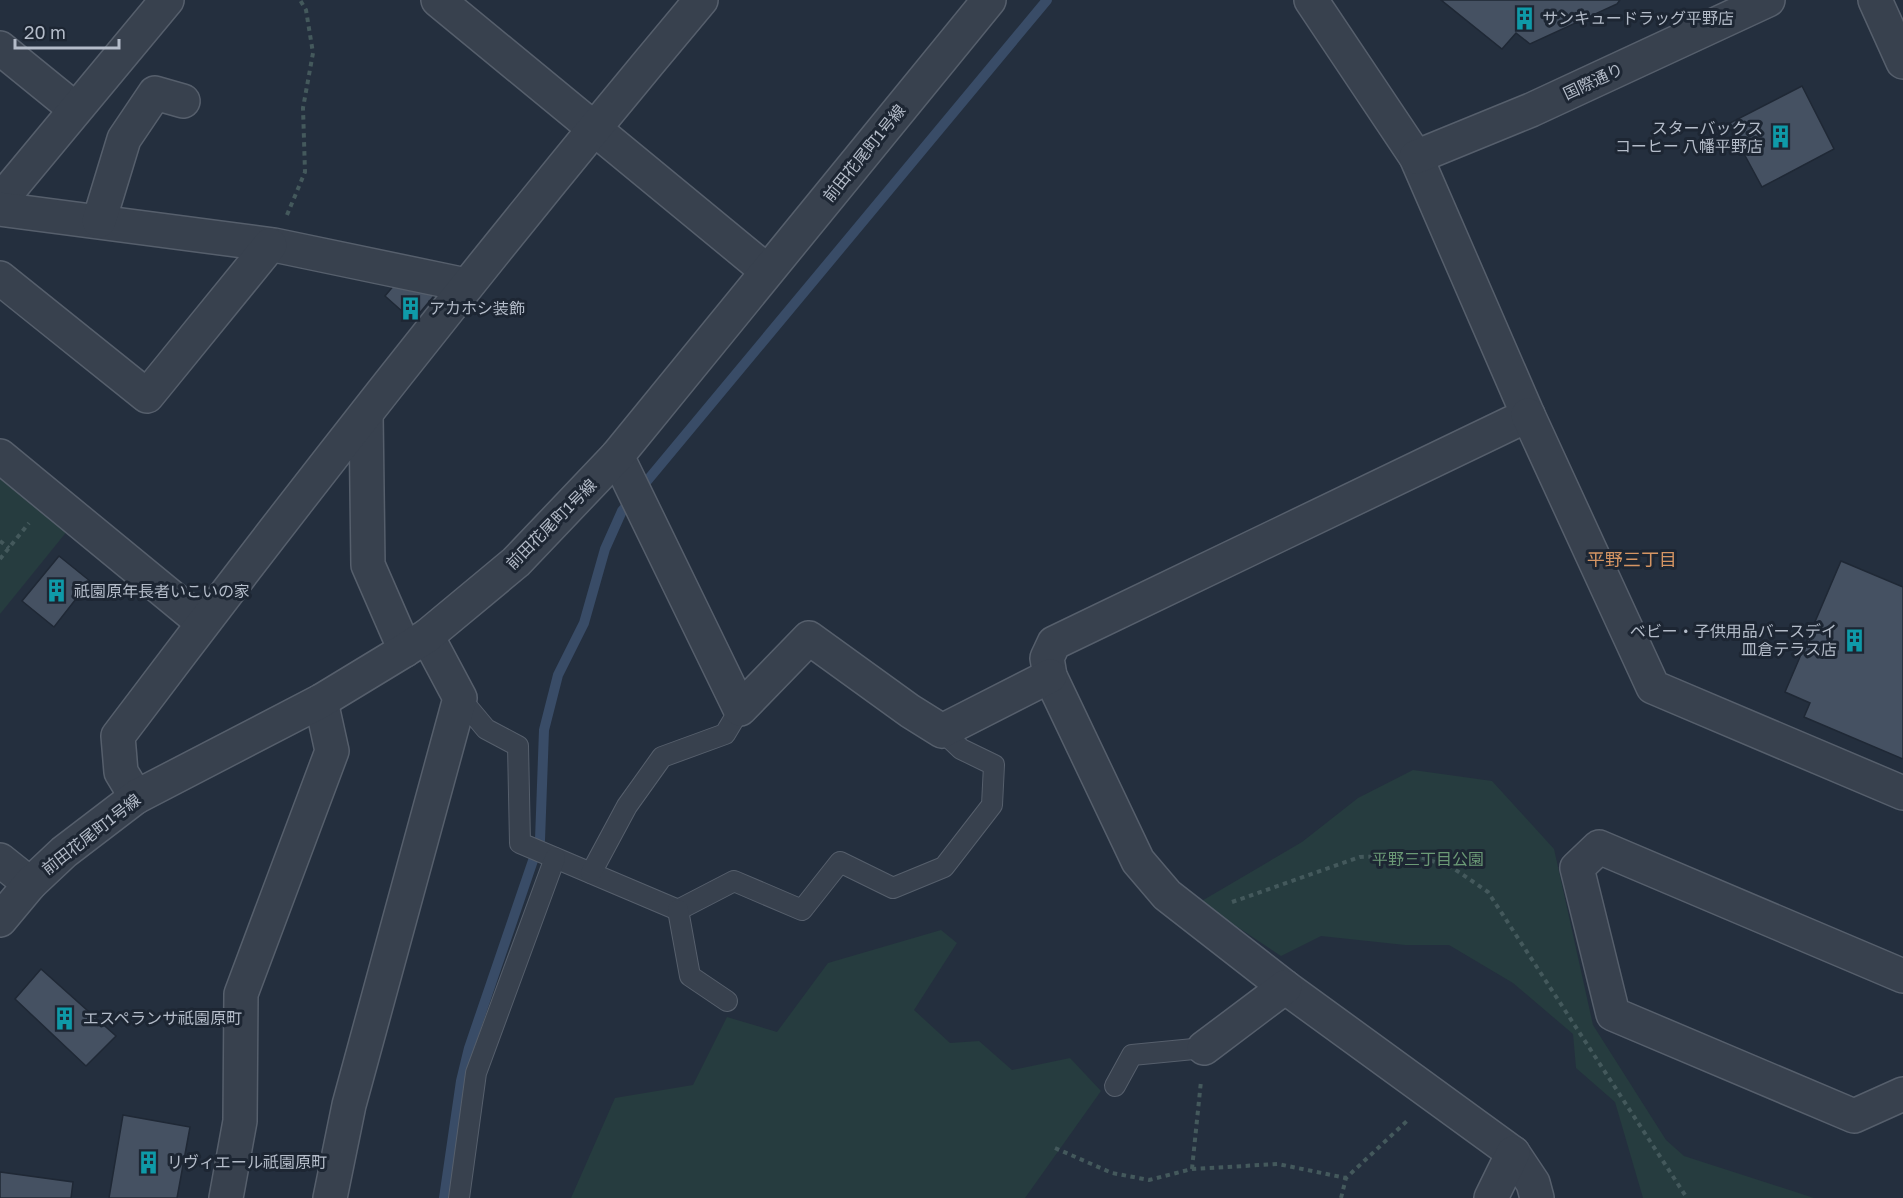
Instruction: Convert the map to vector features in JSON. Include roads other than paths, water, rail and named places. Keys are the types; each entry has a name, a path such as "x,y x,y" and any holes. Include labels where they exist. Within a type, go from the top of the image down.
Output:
{"street":[{"path":"0,201 167,0"},
{"path":"438,0 767,271"},
{"path":"136,797 122,772 118,736 466,285 701,0"},
{"name":"前田花尾町1号線","path":"0,920 30,884 64,852 136,797 321,701 416,643 516,562 631,482 767,271 989,0"},
{"path":"1311,0 1416,157 1528,415 1653,687 1903,793"},
{"name":"国際通り","path":"1416,157 1532,110 1768,0"},
{"path":"1875,0 1903,62"},
{"path":"0,48 75,109"},
{"path":"99,221 124,139 155,93 183,102"},
{"path":"0,209 272,245 466,285"},
{"path":"0,278 147,396 272,245"},
{"path":"330,1198 349,1105 459,698 416,643 368,565 366,414"},
{"path":"1528,415 1054,643 1047,658 1050,676 1137,861 1167,895 1285,987 1513,1153 1533,1183 1538,1198"},
{"path":"0,456 203,623"},
{"path":"631,482 740,709 809,638 910,711 942,731 1050,676"},
{"path":"226,1198 240,1121 241,994 332,751 321,701"},
{"path":"1903,976 1599,847 1577,868 1613,1014 1854,1116 1903,1094"},
{"path":"0,860 30,884"},
{"path":"1204,1048 1285,987"},
{"path":"1491,1198 1513,1153"}],"lane":[{"path":"459,698 486,729 518,746 520,843 678,910"},
{"path":"591,873 627,806 662,757 724,734 740,709"},
{"path":"678,910 734,881 802,910 840,862 893,888 944,867 992,805 994,765 961,749 942,731"},
{"path":"459,1198 476,1073 552,857"},
{"path":"678,910 690,976 727,1001"},
{"path":"1115,1086 1132,1055 1204,1048"}],"waterway":[{"path":"444,1198 461,1081 469,1048 540,840 544,730 558,675 584,623 605,549 622,511 1047,0"}],"place":[{"name":"サンキュードラッグ平野店","path":"1524,18"},
{"name":"スターバックス コーヒー 八幡平野店","path":"1781,137"},
{"name":"アカホシ装飾","path":"411,308"},
{"name":"祇園原年長者いこいの家","path":"56,591"},
{"name":"ベビー・子供用品バースデイ 皿倉テラス店","path":"1855,640"},
{"name":"エスペランサ祇園原町","path":"65,1018"},
{"name":"リヴィエール祇園原町","path":"149,1162"}],"district":[{"name":"平野三丁目","path":"1632,560"}],"park label":[{"name":"平野三丁目公園","path":"1428,859"}]}
